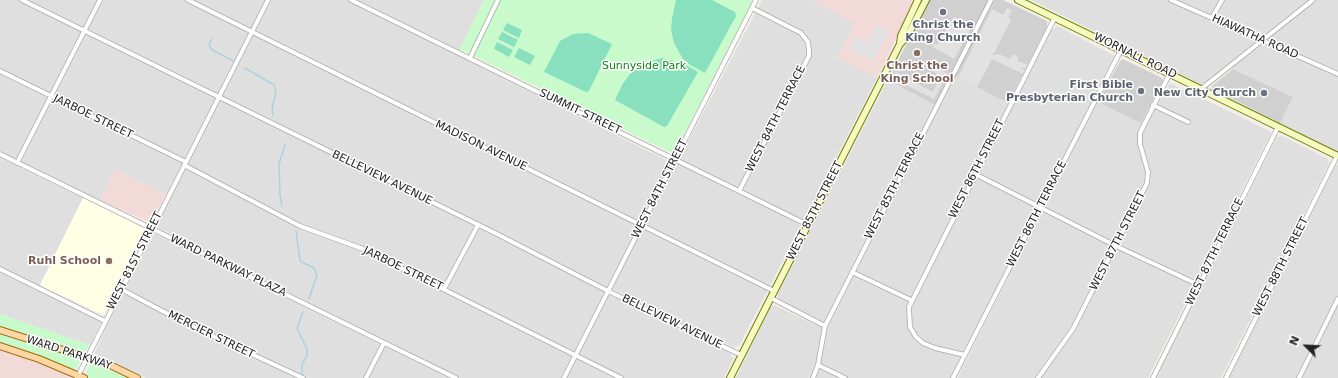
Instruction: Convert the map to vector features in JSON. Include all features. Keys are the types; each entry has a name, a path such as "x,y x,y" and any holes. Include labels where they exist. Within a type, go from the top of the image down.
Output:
{"main road":[{"name":"WEST 85TH STREET","path":"730,378 900,44 901,36 918,0"},
{"name":"WEST 85TH STREET","path":"900,44 907,38 926,0"},
{"name":"WORNALL ROAD","path":"1018,0 1338,156"},
{"name":"WARD PARKWAY","path":"0,330 108,364 137,378"},
{"name":"WARD PARKWAY","path":"0,346 39,359 79,377"}],"street":[{"name":"BELLEVIEW AVENUE","path":"22,0 478,225 608,291 741,355"},
{"path":"18,163 100,0"},
{"name":"MADISON AVENUE","path":"188,0 774,291"},
{"name":"WEST 81ST STREET","path":"79,377 87,357 121,289 268,0"},
{"name":"SUMMIT STREET","path":"351,0 808,225"},
{"path":"470,58 498,0"},
{"name":"WEST 84TH STREET","path":"564,378 756,0"},
{"name":"WEST 85TH TERRACE","path":"813,378 818,365 825,326 991,0"},
{"name":"HIAWATHA ROAD","path":"1171,0 1338,74"},
{"path":"1212,18 1222,0"},
{"path":"1201,89 1313,0"},
{"name":"WEST 84TH TERRACE","path":"739,191 808,56 808,46 801,33 752,8"},
{"name":"WEST 86TH STREET","path":"911,300 1055,17"},
{"name":"WEST 86TH TERRACE","path":"953,378 1121,50"},
{"name":"JARBOE STREET","path":"0,71 185,164 300,226 364,249 621,378"},
{"name":"WEST 87TH STREET","path":"1038,378 1073,329 1147,183 1148,172 1140,144 1140,133 1170,74"},
{"path":"1153,105 1188,122"},
{"name":"WEST 87TH TERRACE","path":"1153,378 1278,127"},
{"name":"WARD PARKWAY PLAZA","path":"0,154 456,378"},
{"name":"WEST 88TH STREET","path":"1226,378 1338,156"},
{"path":"975,174 1116,246 1199,285"},
{"path":"444,289 478,225"},
{"path":"0,269 105,321"},
{"path":"852,272 911,300 908,317 910,326 916,337 923,343 935,348 965,355"},
{"name":"MERCIER STREET","path":"121,289 183,322 303,378"},
{"path":"771,298 825,326"},
{"path":"1298,378 1338,299"},
{"path":"366,378 384,343"},
{"path":"818,365 845,378"}],"shaded area":[{"path":"0,0 266,0 166,195 115,169 100,200 0,151"},
{"path":"271,0 484,0 457,55 676,165 762,0 811,0 855,23 838,58 877,78 739,346 733,347 608,287 561,378 461,378 157,227 157,224"},
{"path":"811,0 915,0 877,78 838,58 855,23"},
{"path":"929,0 1003,0 1047,21 1047,27 1008,103 955,76 939,107 888,80"},
{"path":"1031,0 1338,0 1338,151 1280,123 1293,97 1227,66 1204,84 1199,83"},
{"path":"1007,8 1012,10 1008,17 1011,20 994,53 991,53 994,55 999,54 1010,59 1013,54 1017,56 1018,61 1028,65 1027,67 1020,68 1025,70 1023,74 992,59 977,87 958,77 992,9 1003,15"},
{"path":"954,17 972,26 954,59 931,46 933,43 937,45"},
{"path":"876,25 888,31 874,61 849,48 855,36 868,42"},
{"path":"1057,26 1115,56 1092,99 1146,125 1170,83 1270,131 1271,133 1148,378 957,378 1009,276 1004,274 950,378 736,378 770,308 774,305 818,326 827,327 822,321 781,301 777,296 888,80 939,106 955,76 1013,105 1051,30"},
{"path":"1123,59 1162,78 1163,81 1141,123 1098,102 1120,61"},
{"path":"935,67 947,73 934,99 892,78 896,72 933,92 940,77 933,71"},
{"path":"1233,69 1293,97 1280,123 1212,89 1212,86"},
{"path":"1282,136 1328,159 1329,164 1221,378 1155,378 1277,137"},
{"path":"0,157 83,198 38,290 100,321 101,323 90,345 0,314"},
{"path":"1336,165 1338,165 1338,378 1229,378"},
{"path":"115,169 166,195 151,223 100,200"},
{"path":"83,198 147,230 104,315 40,285"},
{"path":"154,234 450,378 146,378 98,357 95,355 95,352 107,325"},
{"path":"609,295 730,353 733,359 724,378 566,378"},
{"path":"0,349 67,374 71,378 0,378"}],"green space":[{"name":"Sunnyside Park","path":"484,0 753,0 674,154 460,49"},
{"path":"676,0 712,0 735,12 736,16 705,73 690,65 683,59 674,43 671,30"},
{"path":"507,23 522,30 519,38 503,30"},
{"path":"502,32 518,40 514,47 498,39"},
{"path":"588,33 612,44 589,91 586,92 544,72 560,41 573,34"},
{"path":"497,42 513,50 509,57 494,49"},
{"path":"519,48 535,56 530,65 514,57"},
{"path":"662,58 686,65 698,72 667,126 664,127 615,100 622,85 630,74 641,64"},
{"path":"0,314 90,345 83,353 0,327"},
{"path":"0,334 76,357 80,361 77,368 71,369 0,342"},
{"path":"93,363 131,378 90,378 86,373 89,366"}],"waterway":[{"path":"212,38 209,45 211,49 233,61"},
{"path":"245,68 274,85 276,93 272,108 273,115"},
{"path":"282,206 280,195 279,164 285,145"},
{"path":"296,231 300,261 314,268 317,275 309,299"},
{"path":"302,374 302,364 307,356 307,349 297,328 303,312"}],"place":[{"name":"Christ the King Church","path":"943,12"},
{"name":"Christ the King School","path":"917,53"},
{"name":"First Bible Presbyterian Church","path":"1141,91"},
{"name":"New City Church","path":"1264,93"},
{"name":"Ruhl School","path":"109,261"}]}
